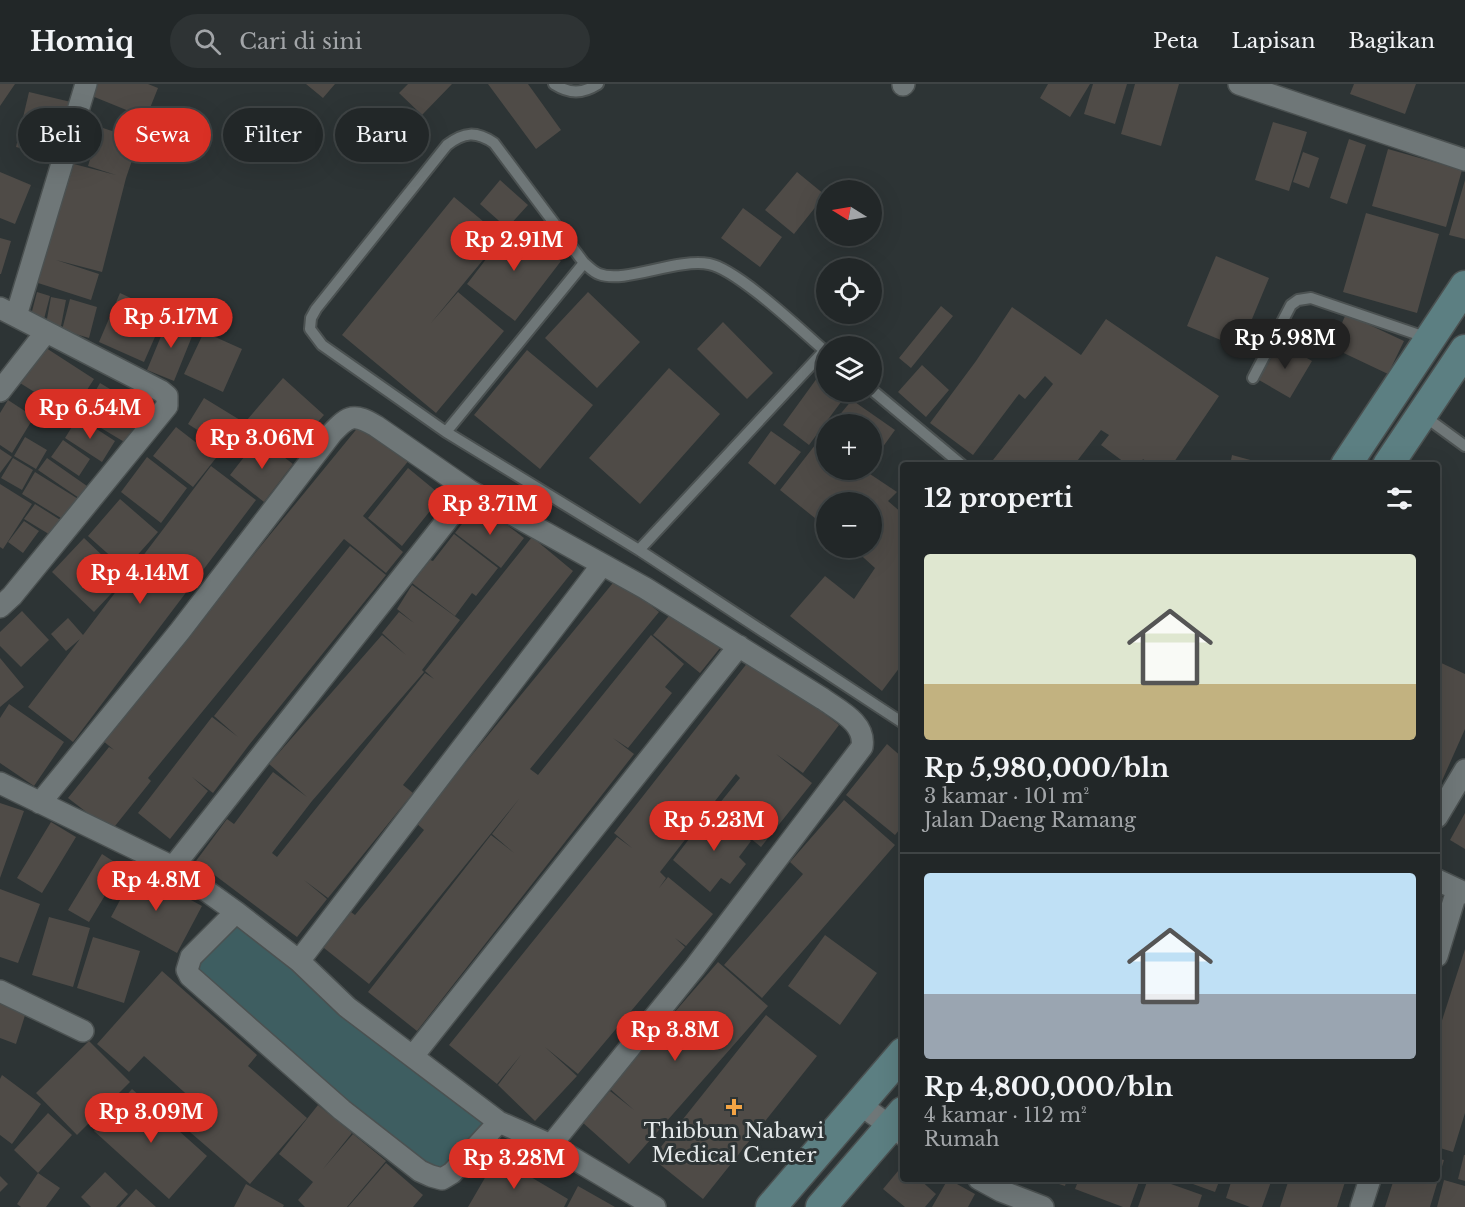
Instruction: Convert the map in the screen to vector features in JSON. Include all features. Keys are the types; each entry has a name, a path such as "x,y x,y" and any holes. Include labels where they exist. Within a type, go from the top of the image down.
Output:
{"main road":[{"path":"1348,462 1465,286"},
{"path":"1390,462 1465,350"},
{"path":"1392,395 1421,415"},
{"path":"771,1207 900,1057"},
{"path":"821,1207 899,1125"}],"street":[{"path":"0,607 12,596 167,406 167,396 161,391 8,312 86,84"},
{"path":"1239,84 1465,160"},
{"path":"0,391 46,332"},
{"path":"40,803 180,631 332,433 344,420 352,417 364,419 470,491 645,588 850,718 864,737 862,747 695,967 551,1145"},
{"path":"172,867 470,491"},
{"path":"298,961 602,565"},
{"path":"413,1056 739,646"},
{"path":"1440,812 1465,770"},
{"path":"0,783 172,867 236,912 298,961 347,1007 499,1122 551,1145 656,1207"},
{"path":"1440,881 1461,891 1440,948"},
{"path":"236,912 191,957 187,970 190,976 342,1110 420,1171 442,1179 452,1173 499,1122"},
{"path":"0,991 83,1031"},
{"path":"860,1104 899,1125"},
{"path":"1361,1207 1369,1182"},
{"path":"1006,1185 1043,1207"}],"lane":[{"path":"554,84 577,93 597,84"},
{"path":"816,343 752,289 724,269 710,264 694,262 624,275 595,273 584,263 494,143 480,135 458,136 447,144 316,309 311,318 310,330 322,345 446,432 639,550 900,721"},
{"path":"446,432 584,263"},
{"path":"1253,378 1291,305 1305,298 1311,298 1430,339"},
{"path":"639,550 816,362"},
{"path":"882,398 958,462"},
{"path":"1421,415 1465,446"}],"shaded area":[{"path":"236,919 484,1124 449,1167 434,1169 331,1093 195,967"}],"building":[{"path":"0,84 15,84 0,106"},
{"path":"97,84 148,84 158,88 150,108 121,108 92,96"},
{"path":"306,84 335,84 323,98"},
{"path":"408,84 452,84 429,108 415,108 399,93"},
{"path":"488,84 528,84 561,130 536,149"},
{"path":"1048,84 1090,84 1070,117 1040,98"},
{"path":"1093,84 1127,84 1115,124 1084,114"},
{"path":"1135,84 1179,84 1161,146 1121,134"},
{"path":"1354,84 1416,84 1405,114 1350,94"},
{"path":"29,92 71,102 70,108 25,108"},
{"path":"1273,122 1307,132 1289,191 1255,180"},
{"path":"102,128 114,132 114,162 131,162 102,272 56,260 99,274 91,300 38,283 70,163 116,175 88,166 89,162 102,162"},
{"path":"1349,139 1366,145 1347,204 1330,198"},
{"path":"1388,149 1462,170 1446,227 1372,206"},
{"path":"1303,152 1319,158 1309,188 1293,182"},
{"path":"0,172 31,185 15,224 0,218"},
{"path":"797,172 816,188 816,206 794,234 765,210"},
{"path":"500,180 528,205 507,228 480,204"},
{"path":"1465,180 1465,239 1449,235"},
{"path":"454,197 502,237 431,323 458,292 504,331 436,413 342,335"},
{"path":"743,208 782,237 760,267 721,238"},
{"path":"1366,213 1439,234 1417,313 1343,292"},
{"path":"513,224 561,261 515,321 467,284"},
{"path":"0,238 11,241 1,274 0,274"},
{"path":"1216,256 1269,278 1240,348 1187,326"},
{"path":"37,292 50,296 44,319 31,315"},
{"path":"588,292 640,342 597,388 545,338"},
{"path":"120,293 165,314 144,362 99,342"},
{"path":"51,297 66,300 61,326 46,324"},
{"path":"70,299 97,307 89,338 62,330"},
{"path":"941,306 953,316 911,368 899,358"},
{"path":"1012,307 1081,355 1106,319 1219,396 1174,462 1146,462 1143,459 1142,462 1124,462 1101,445 1109,435 1101,430 1076,462 991,462 1053,384 1045,376 1025,399 1019,394 973,455 930,423"},
{"path":"1346,314 1404,341 1388,374 1331,347"},
{"path":"169,317 195,329 174,381 147,370"},
{"path":"723,322 773,373 747,399 697,349"},
{"path":"204,332 242,349 223,392 184,374"},
{"path":"1280,342 1312,361 1290,398 1259,380"},
{"path":"43,346 94,379 71,415 20,383"},
{"path":"527,350 593,405 540,469 474,415"},
{"path":"922,365 949,390 926,417 898,392"},
{"path":"669,368 720,414 640,504 589,458"},
{"path":"283,378 324,415 288,456 247,420"},
{"path":"816,380 816,402 841,402 832,414 816,414 816,436 809,445 783,425"},
{"path":"100,383 145,410 126,443 81,416"},
{"path":"204,398 258,431 242,458 188,424"},
{"path":"8,400 34,417 12,453 0,445 0,413"},
{"path":"850,402 855,402 872,414 840,414"},
{"path":"78,417 115,441 102,462 65,438"},
{"path":"364,420 410,459 363,516 403,552 386,573 344,539 148,778 151,781 111,831 68,798 109,747 114,750 102,740"},
{"path":"882,421 895,430 882,448"},
{"path":"176,427 216,458 193,487 153,456"},
{"path":"771,431 801,452 775,485 748,463"},
{"path":"25,437 47,450 36,469 14,456"},
{"path":"259,438 293,464 264,502 230,475"},
{"path":"63,440 90,459 79,476 51,457"},
{"path":"816,444 816,480 879,480 897,492 888,501 900,511 900,667 882,691 790,616 825,576 854,599 875,568 864,558 882,558 882,492 816,492 816,519 780,490"},
{"path":"0,449 12,457 0,473"},
{"path":"1232,455 1258,462 1231,462"},
{"path":"147,457 187,488 161,523 121,492"},
{"path":"13,458 33,470 22,490 1,478"},
{"path":"47,458 87,486 79,498 38,470"},
{"path":"211,466 256,500 73,742 28,707 80,639 66,651 51,634 68,618 83,635"},
{"path":"408,468 442,496 402,546 368,518"},
{"path":"35,472 83,502 69,523 22,494"},
{"path":"0,484 32,504 3,549 0,547"},
{"path":"120,499 158,532 125,569 88,536"},
{"path":"478,503 524,538 501,568 455,533"},
{"path":"35,504 62,521 52,536 24,519"},
{"path":"24,521 39,531 23,553 8,542"},
{"path":"454,534 498,568 476,596 472,593 455,616 412,583"},
{"path":"532,537 573,571 403,785 413,793 328,898 304,880 327,899 297,937 196,861 227,819 234,824 273,772 307,797 269,764 382,635 406,655 382,633 399,612 414,623 397,609 412,585 460,620 422,670 424,672 312,801 272,853 277,857 425,673 434,679 425,671"},
{"path":"84,538 126,578 94,612 52,572"},
{"path":"350,546 386,575 213,793 192,777 208,791 170,839 138,813 212,717 238,737 214,716"},
{"path":"617,578 659,612 530,769 538,775 651,635 684,664 665,687 672,693 628,748 613,738 634,754 417,1031 368,992 491,835 514,853 492,834 519,799 369,984 319,944 347,909 355,915 379,886 424,830 416,823"},
{"path":"22,611 49,640 21,667 0,646 0,632"},
{"path":"673,611 720,648 700,673 653,635"},
{"path":"752,657 839,725 803,773 776,754 812,783 761,847 715,809 740,778 736,774 660,872 666,878 659,888 668,877 713,914 686,946 675,938 685,947 578,1074 545,1047 577,1076 535,1121 498,1085 521,1055 497,1084 449,1045 617,837 632,848 614,833"},
{"path":"0,658 24,687 0,707"},
{"path":"1440,662 1465,674 1465,729 1440,785"},
{"path":"9,704 64,742 34,786 0,763 0,718"},
{"path":"887,744 900,755 900,829 895,835 846,795"},
{"path":"844,800 895,845 762,998 724,965 803,874 790,862"},
{"path":"0,803 24,811 0,878"},
{"path":"712,809 751,841 739,857 746,864 730,884 721,878 710,892 673,860"},
{"path":"1465,813 1465,849 1450,840"},
{"path":"51,822 76,837 42,893 17,878"},
{"path":"102,854 122,867 89,922 68,910"},
{"path":"136,870 202,906 177,953 111,917"},
{"path":"0,889 40,904 18,963 0,957"},
{"path":"49,917 90,928 73,987 32,975"},
{"path":"825,935 877,973 840,1025 788,986"},
{"path":"93,937 140,951 124,1003 77,988"},
{"path":"1465,949 1465,1113 1453,1152 1440,1148 1440,1027"},
{"path":"718,962 768,1006 629,1164 582,1122 610,1091 634,1110 609,1088"},
{"path":"162,971 257,1055 248,1066 307,1118 250,1184 176,1120 193,1100 144,1056 129,1072 97,1044"},
{"path":"0,1000 27,1009 16,1044 0,1038"},
{"name":"Thibbun Nabawi Medical Center","path":"766,1015 817,1056 703,1199 652,1158"},
{"path":"89,1041 130,1082 77,1135 36,1093"},
{"path":"2,1075 41,1104 12,1144 0,1135 0,1079"},
{"path":"132,1089 207,1156 169,1199 94,1131"},
{"path":"318,1105 352,1133 323,1169 353,1134 386,1161 347,1207 305,1207 298,1200 313,1182 279,1154"},
{"path":"48,1113 72,1135 38,1173 14,1150"},
{"path":"1465,1155 1465,1181 1458,1179"},
{"path":"497,1157 568,1199 564,1207 468,1207"},
{"path":"1440,1159 1444,1160 1440,1173"},
{"path":"386,1163 423,1195 413,1207 348,1207"},
{"path":"900,1169 900,1182 922,1182 936,1194 925,1207 905,1207 883,1189"},
{"path":"105,1172 128,1194 116,1207 91,1207 81,1197"},
{"path":"38,1173 60,1188 46,1207 21,1207 17,1204"},
{"path":"0,1176 8,1184 0,1192"},
{"path":"1444,1180 1465,1186 1465,1207 1437,1207"},
{"path":"946,1182 953,1182 975,1194 968,1207 932,1207"},
{"path":"1053,1182 1066,1182 1065,1186"},
{"path":"1078,1182 1139,1182 1130,1207 1123,1207 1075,1189"},
{"path":"1147,1182 1165,1182 1202,1195 1198,1207 1138,1207"},
{"path":"1187,1182 1219,1182 1215,1192"},
{"path":"1231,1182 1271,1182 1262,1207 1250,1207 1226,1198"},
{"path":"1288,1182 1345,1182 1337,1207 1280,1207"},
{"path":"1393,1182 1437,1182 1430,1207 1385,1207"},
{"path":"246,1184 284,1205 283,1207 234,1207"},
{"path":"578,1186 615,1207 567,1207"},
{"path":"136,1189 156,1207 120,1207"}],"place":[{"name":"Thibbun Nabawi Medical Center","path":"734,1107"}]}
